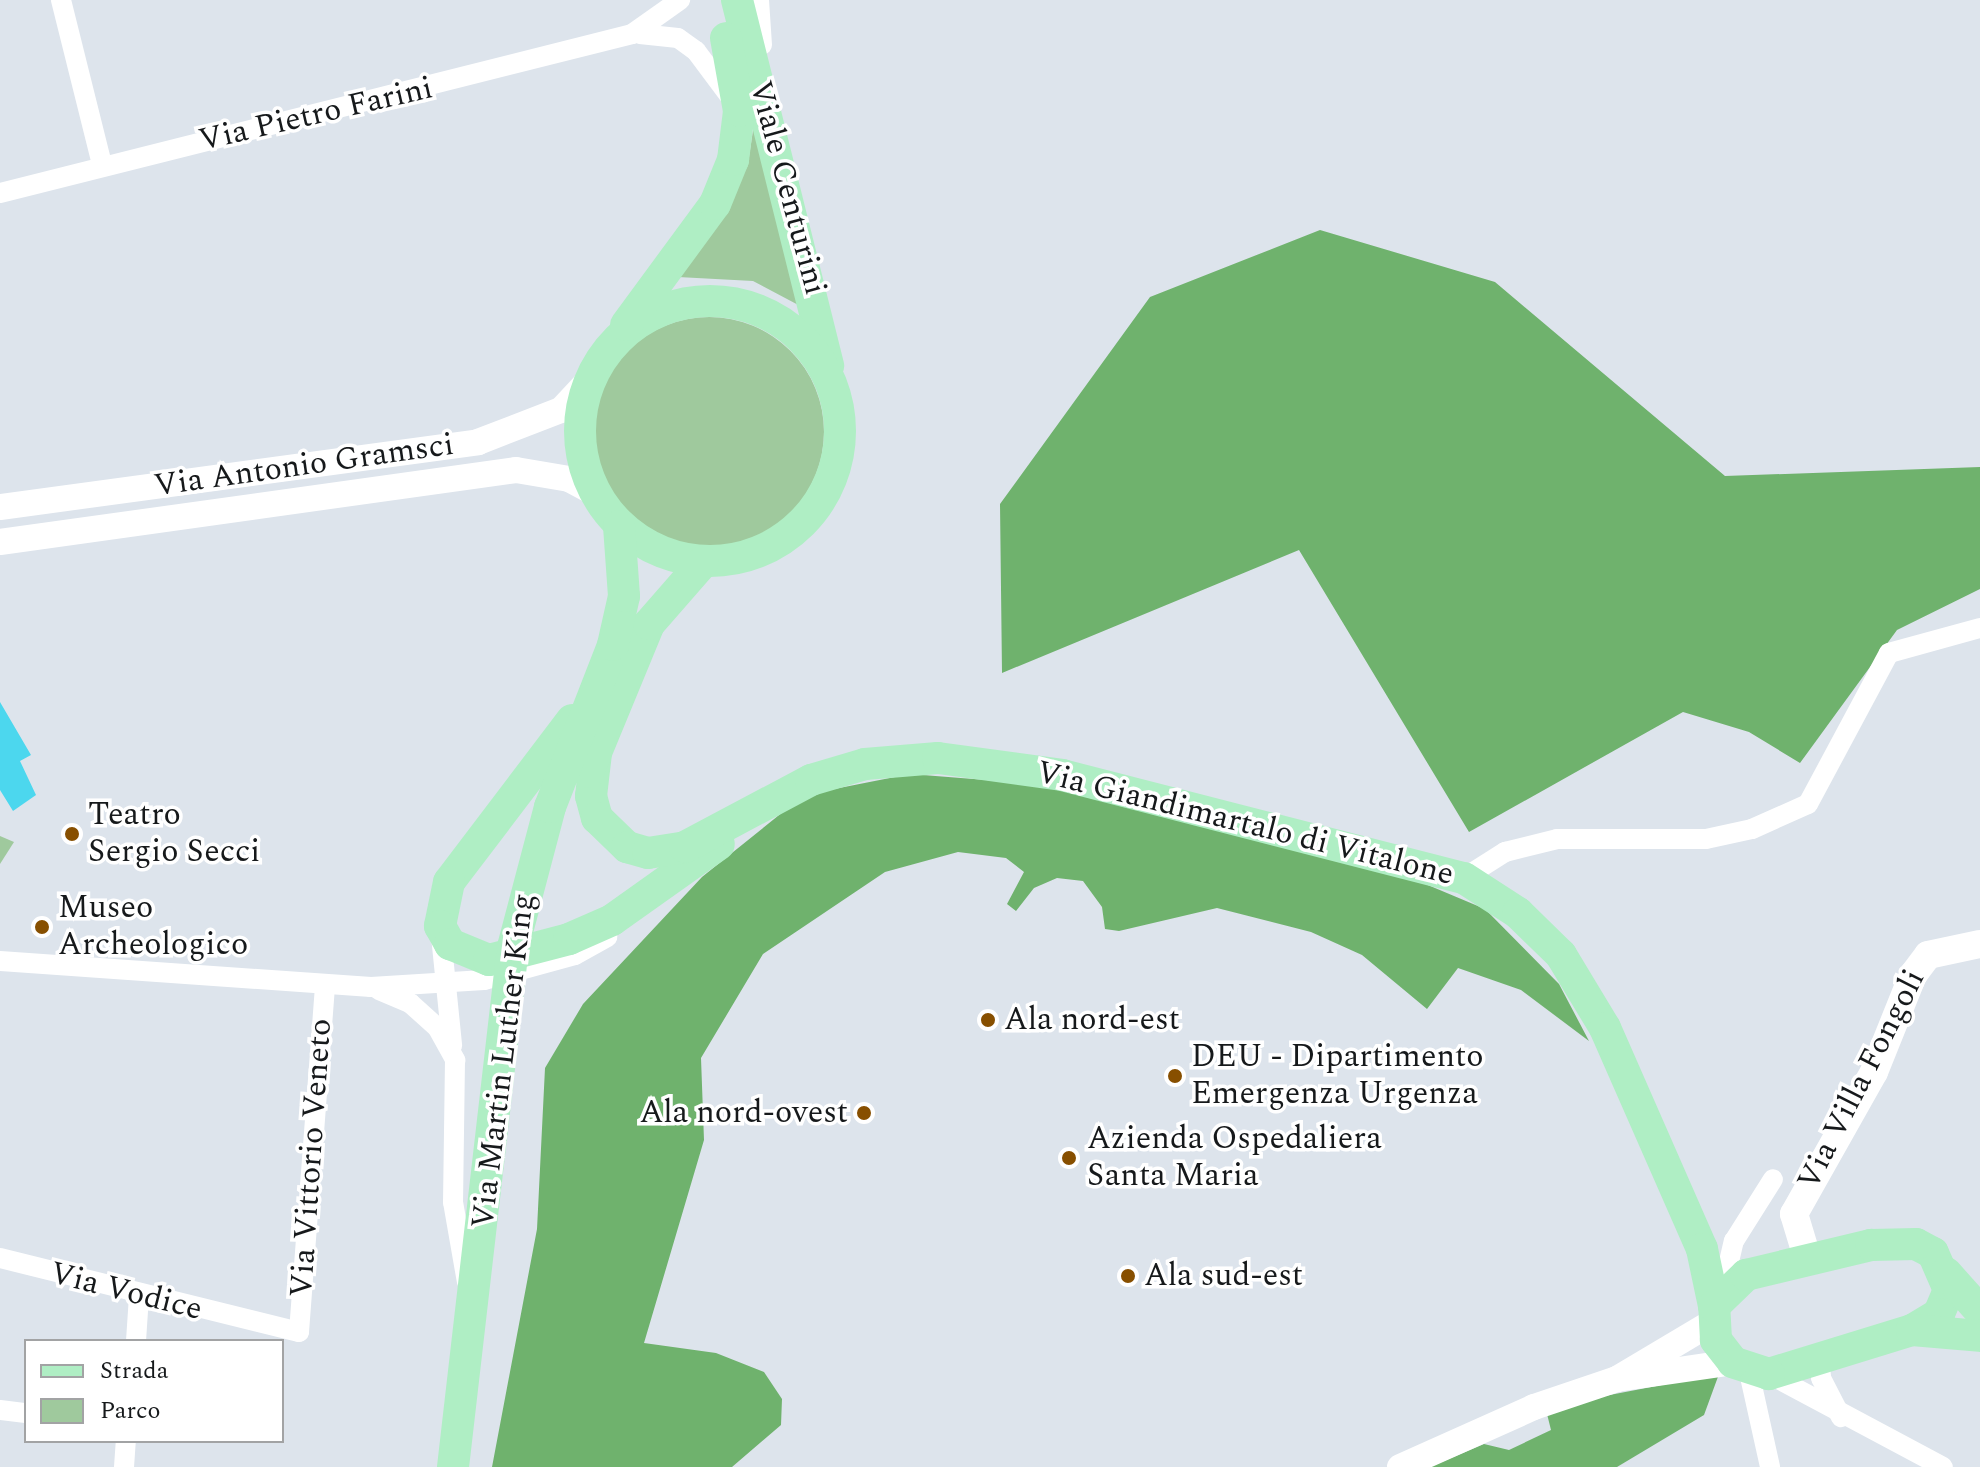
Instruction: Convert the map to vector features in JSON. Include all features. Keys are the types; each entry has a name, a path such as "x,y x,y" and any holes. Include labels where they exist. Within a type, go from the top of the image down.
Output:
{"main road":[{"name":"Viale Centurini","path":"716,0 753,106 830,378"},
{"name":"Viale Centurini","path":"615,341 715,204 753,106 737,0"},
{"path":"732,302 795,333 830,378 841,427 823,498 771,547 703,562 658,551 619,526 593,492 580,443 589,380 615,341 676,306 732,302"},
{"name":"Via Martin Luther King","path":"453,1467 514,1011 537,882 624,596 619,526"},
{"name":"Via Martin Luther King","path":"537,882 660,603 703,562"},
{"path":"593,692 449,882 440,926 466,956 489,960 612,920 727,838 865,764"},
{"path":"596,753 591,796 597,818 627,847 648,853 685,847 782,793 865,764"},
{"name":"Via Giandimartalo di Vitalone","path":"865,764 938,758 1062,775 1464,878 1518,913 1561,955 1605,1028 1725,1263 1712,1315 1750,1369"},
{"name":"Via Villa Fongoli","path":"1807,1257 1794,1214 1874,1072 1913,975 1928,955 1980,944"},
{"name":"Via Martin Luther King","path":"472,1467 514,1011"},
{"path":"1712,1315 1725,1263 1916,1244 1980,1311"},
{"path":"1750,1369 1912,1330 1939,1314 1949,1290 1946,1273"},
{"path":"1912,1330 1980,1336"}],"street":[{"path":"61,0 102,164"},
{"name":"Via Pietro Farini","path":"632,34 680,0"},
{"path":"753,106 759,0"},
{"name":"Via Pietro Farini","path":"0,193 102,164 632,34 678,38 696,51 753,106"},
{"name":"Via Antonio Gramsci","path":"0,507 478,442 561,410 589,380"},
{"name":"Via Antonio Gramsci","path":"0,542 516,470 569,479 593,492"},
{"path":"1464,878 1505,852 1557,839 1706,839 1752,829 1808,804 1889,653 1980,628"},
{"path":"0,961 371,987 442,983 575,955 639,914 682,873"},
{"path":"440,926 442,983 455,1060 453,1202 473,1309"},
{"name":"Via Vittorio Veneto","path":"299,1332 325,984"},
{"path":"371,987 410,1003 437,1027 455,1060"},
{"path":"1725,1263 1734,1241 1773,1179"},
{"name":"Via Vodice","path":"0,1258 139,1296 299,1332"},
{"path":"136,1339 139,1296"},
{"path":"1617,1379 1712,1315"},
{"path":"1819,1354 1821,1378 1841,1417"},
{"path":"1750,1369 1770,1467"},
{"path":"1400,1467 1534,1407 1617,1379 1750,1369 1943,1467"},
{"path":"0,1410 24,1413"},
{"path":"124,1467 126,1443"}],"green space":[{"path":"756,110 804,308 753,281 678,277 748,164"},
{"path":"1320,230 1495,282 1725,476 1980,467 1980,589 1897,630 1800,763 1749,732 1683,712 1469,832 1299,550 1002,673 1000,504 1150,297"},
{"path":"709,317 731,319 753,326 790,351 815,388 822,410 822,454 815,476 790,513 753,538 731,545 709,547 687,545 665,538 628,513 603,476 596,454 594,432 596,410 603,388 628,351 665,326 687,319"},
{"path":"910,774 1127,791 1311,836 1485,909 1559,984 1589,1041 1521,990 1458,968 1427,1009 1362,955 1311,932 1217,908 1119,931 1105,929 1102,907 1083,881 1057,878 1034,888 1016,911 1007,904 1024,872 1006,858 958,852 885,872 763,954 701,1058 704,1140 644,1343 716,1353 764,1372 782,1399 781,1425 732,1467 492,1467 537,1229 545,1068 583,1004 702,877 804,795"},
{"path":"0,836 14,842 0,864"},
{"path":"1719,1374 1704,1415 1617,1467 1430,1467 1484,1444 1509,1450 1551,1430 1547,1414 1568,1403"}],"water":[{"path":"0,702 31,755 20,761 36,795 13,811 0,790"}],"place":[{"name":"Teatro Sergio Secci","path":"72,834"},
{"name":"Museo Archeologico","path":"42,927"},
{"name":"Ala nord-est","path":"988,1020"},
{"name":"DEU - Dipartimento Emergenza Urgenza","path":"1175,1076"},
{"name":"Ala nord-ovest","path":"864,1113"},
{"name":"Azienda Ospedaliera Santa Maria","path":"1069,1158"},
{"name":"Ala sud-est","path":"1128,1276"}]}
